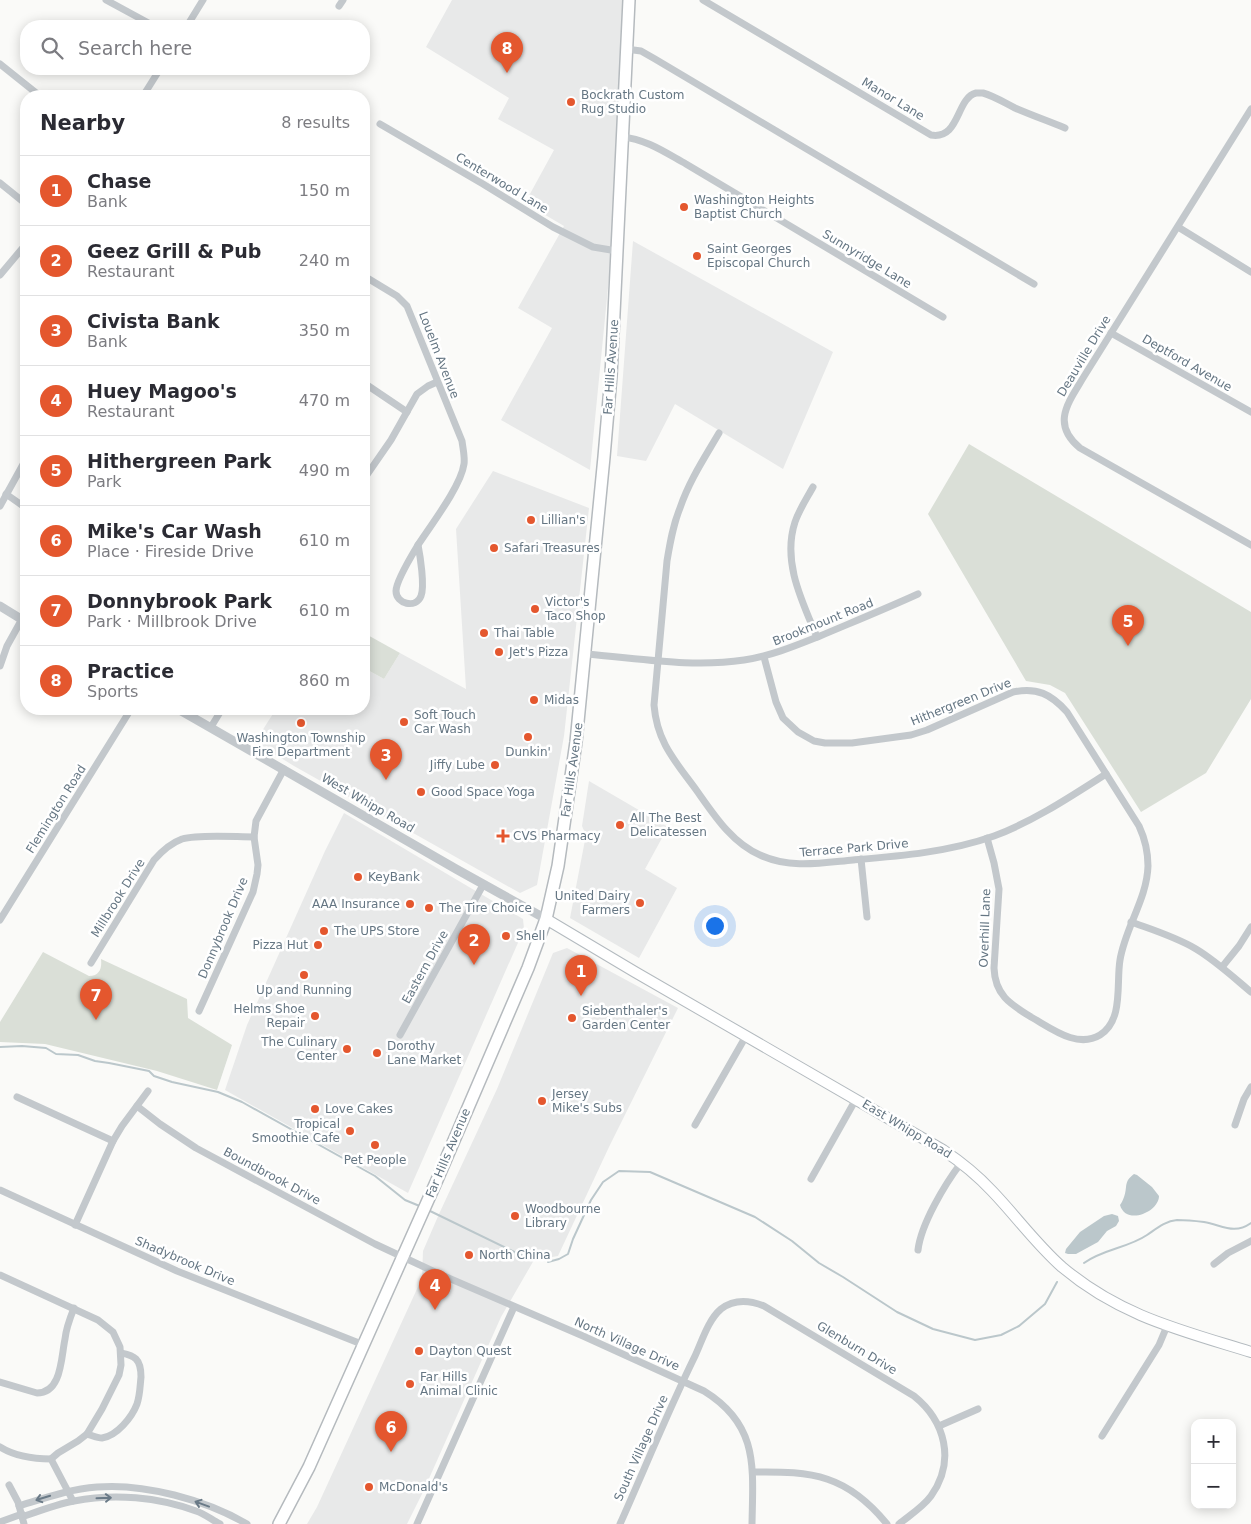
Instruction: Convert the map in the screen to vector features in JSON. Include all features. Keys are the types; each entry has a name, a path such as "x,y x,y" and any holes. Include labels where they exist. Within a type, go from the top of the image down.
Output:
{"main road":[{"name":"Far Hills Avenue","path":"279,1524 306,1472 364,1345 528,968 546,919 558,866 576,742 611,376 629,0"},
{"name":"East Whipp Road","path":"546,919 931,1142 961,1163 992,1191 1047,1253 1077,1279 1100,1295 1124,1308 1167,1326 1251,1352"}],"street":[{"path":"106,0 143,20"},
{"path":"190,20 203,0"},
{"name":"Manor Lane","path":"702,0 931,135 937,136 951,128 968,98 976,93 984,94 1065,128"},
{"path":"626,49 641,51 655,59 1034,284"},
{"path":"0,64 32,90"},
{"path":"147,90 156,75"},
{"name":"Deauville Drive","path":"1251,109 1111,333 1067,406 1064,415 1064,425 1069,438 1080,448 1251,545"},
{"name":"Centerwood Lane","path":"380,124 553,227 593,247 617,251"},
{"name":"Sunnyridge Lane","path":"622,137 638,140 653,146 686,164 943,317"},
{"path":"0,183 20,199"},
{"path":"1178,226 1251,272"},
{"path":"0,275 20,251"},
{"name":"Louelm Avenue","path":"370,280 397,296 407,306 462,441 464,463 458,483 418,545"},
{"name":"Deptford Avenue","path":"1111,333 1251,412"},
{"path":"370,470 391,440 417,394 437,382"},
{"path":"370,387 407,412"},
{"name":"Terrace Park Drive","path":"719,432 692,479 675,521 667,561 654,705 657,727 668,751 709,808 735,839 759,855 792,864 943,850 987,838 1044,813 1106,774"},
{"path":"0,506 20,470"},
{"path":"813,487 795,521 791,553 798,592 817,637"},
{"path":"6,494 20,504"},
{"path":"418,545 422,593 414,603 406,604 398,597 396,588 418,545"},
{"name":"Brookmount Road","path":"585,654 704,664 764,657 797,646 918,594"},
{"path":"0,606 20,618"},
{"path":"0,666 7,646 20,626"},
{"name":"Hithergreen Drive","path":"764,657 776,702 783,718 798,732 814,741 825,743 839,744 911,735 927,730 1013,692 1030,690 1045,694 1067,712 1143,835 1148,855 1146,883 1131,922"},
{"name":"Flemington Road","path":"0,920 127,715"},
{"name":"West Whipp Road","path":"189,715 546,919"},
{"path":"211,727 218,715"},
{"name":"Donnybrook Drive","path":"200,1011 253,892 258,874 254,837 256,821 284,769"},
{"name":"Millbrook Drive","path":"91,963 154,860 167,848 177,842 190,838 254,837"},
{"name":"Overhill Lane","path":"987,838 999,889 995,979 1002,994 1012,1006 1065,1036 1082,1040 1093,1038 1105,1032 1115,1014 1119,962 1131,922"},
{"path":"862,859 867,917"},
{"name":"Eastern Drive","path":"400,1035 483,884"},
{"path":"1131,922 1196,949 1222,967 1251,992"},
{"path":"1222,967 1240,946 1251,928"},
{"path":"695,1124 746,1036"},
{"path":"1235,1125 1244,1099 1251,1087"},
{"path":"75,1225 113,1141 148,1091"},
{"path":"17,1097 113,1141"},
{"path":"811,1179 856,1098"},
{"name":"Boundbrook Drive","path":"137,1106 196,1148 375,1244 402,1256"},
{"path":"918,1250 924,1225 961,1163"},
{"name":"Shadybrook Drive","path":"0,1190 177,1271 364,1345"},
{"path":"1214,1264 1251,1241"},
{"name":"North Village Drive","path":"402,1256 683,1381 714,1397 737,1420 749,1445 753,1472 752,1524"},
{"path":"0,1275 74,1308 107,1326 117,1339 122,1365 102,1409 87,1434 78,1441 51,1459 16,1455 0,1447"},
{"name":"Glenburn Drive","path":"683,1381 716,1314 721,1309 740,1301 755,1302 764,1306 914,1396 928,1409 939,1426 945,1451 943,1470 940,1480 930,1496 899,1524"},
{"path":"417,1524 514,1307"},
{"path":"0,1382 37,1393 46,1392 53,1386 59,1372 65,1337 74,1308"},
{"path":"1102,1436 1159,1345 1167,1326"},
{"path":"87,1434 100,1438 109,1435 126,1421 136,1405 140,1388 141,1370 136,1359 121,1353"},
{"name":"South Village Drive","path":"620,1524 683,1381"},
{"path":"939,1426 978,1409"},
{"path":"51,1459 74,1501"},
{"path":"753,1472 805,1473 834,1482 859,1496 887,1524"},
{"path":"9,1486 23,1518"},
{"path":"19,1506 68,1491 115,1486 173,1494 231,1515 247,1524"},
{"path":"0,1522 23,1518 74,1501 91,1498 136,1497 162,1501 198,1512 220,1524"}],"shaded area":[{"path":"452,0 630,0 621,156 590,470 501,420 552,328 518,308 564,226 525,203 554,150 498,119 509,98 426,47"},
{"path":"633,241 833,352 783,469 675,404 646,461 617,456"},
{"path":"969,444 1251,612 1251,699 1206,773 1141,812 1065,693 1050,685 1026,681 928,514"},
{"path":"493,471 589,508 564,736 537,885 520,893 294,766 255,742 272,715 370,715 370,671 384,679 400,653 466,689 456,529"},
{"path":"370,636 400,653 384,679 370,671"},
{"path":"589,781 668,827 645,869 677,888 639,958 570,918 586,835 582,826"},
{"path":"344,813 523,919 524,929 408,1193 225,1090 247,1025"},
{"path":"567,948 678,1008 609,1147 558,1256 534,1260 501,1317 407,1524 307,1524 317,1507 422,1278 423,1251 497,1089 553,953"},
{"path":"43,952 89,976 96,975 100,971 101,959 187,999 188,1018 232,1045 217,1090 157,1071 45,1044 0,1042 0,1022"},
{"path":"1134,1174 1152,1187 1159,1196 1158,1202 1154,1207 1135,1216 1123,1211 1120,1205 1127,1182"},
{"path":"1112,1214 1118,1216 1119,1221 1098,1242 1076,1254 1065,1253 1066,1249 1080,1232 1104,1216"}],"waterway":[{"path":"0,1047 46,1048 56,1054 78,1055 95,1061 149,1071 154,1076 172,1082 218,1092 242,1102 375,1176 405,1200 422,1207"},
{"path":"548,1262 568,1254 591,1200 603,1182 619,1171 650,1172 755,1217 792,1241 819,1263 897,1312 933,1329 975,1340 1001,1335 1019,1326 1045,1304 1057,1282"},
{"path":"428,1210 531,1260"},
{"path":"1084,1263 1091,1258 1132,1243 1161,1226 1177,1220 1204,1222 1233,1229 1245,1227 1251,1223"}],"place":[{"name":"Practice","path":"507,73"},
{"name":"Bockrath Custom Rug Studio","path":"571,102"},
{"name":"Washington Heights Baptist Church","path":"684,207"},
{"name":"Saint Georges Episcopal Church","path":"697,256"},
{"name":"Lillian's","path":"531,520"},
{"name":"Safari Treasures","path":"494,548"},
{"name":"Victor's Taco Shop","path":"535,609"},
{"name":"Thai Table","path":"484,633"},
{"name":"Hithergreen Park","path":"1128,646"},
{"name":"Jet's Pizza","path":"499,652"},
{"name":"Midas","path":"534,700"},
{"name":"Soft Touch Car Wash","path":"404,722"},
{"name":"Washington Township Fire Department","path":"301,723"},
{"name":"Dunkin'","path":"528,737"},
{"name":"Jiffy Lube","path":"495,765"},
{"name":"Civista Bank","path":"386,780"},
{"name":"Good Space Yoga","path":"421,792"},
{"name":"All The Best Delicatessen","path":"620,825"},
{"name":"CVS Pharmacy","path":"503,836"},
{"name":"KeyBank","path":"358,877"},
{"name":"United Dairy Farmers","path":"640,903"},
{"name":"AAA Insurance","path":"410,904"},
{"name":"The Tire Choice","path":"429,908"},
{"name":"The UPS Store","path":"324,931"},
{"name":"Shell","path":"506,936"},
{"name":"Pizza Hut","path":"318,945"},
{"name":"Geez Grill & Pub","path":"474,965"},
{"name":"Up and Running","path":"304,975"},
{"name":"Chase","path":"581,996"},
{"name":"Helms Shoe Repair","path":"315,1016"},
{"name":"Siebenthaler's Garden Center","path":"572,1018"},
{"name":"Donnybrook Park","path":"96,1020"},
{"name":"The Culinary Center","path":"347,1049"},
{"name":"Dorothy Lane Market","path":"377,1053"},
{"name":"Jersey Mike's Subs","path":"542,1101"},
{"name":"Love Cakes","path":"315,1109"},
{"name":"Tropical Smoothie Cafe","path":"350,1131"},
{"name":"Pet People","path":"375,1145"},
{"name":"Woodbourne Library","path":"515,1216"},
{"name":"North China","path":"469,1255"},
{"name":"Huey Magoo's","path":"435,1310"},
{"name":"Dayton Quest","path":"419,1351"},
{"name":"Far Hills Animal Clinic","path":"410,1384"},
{"name":"Mike's Car Wash","path":"391,1452"},
{"name":"McDonald's","path":"369,1487"}]}
